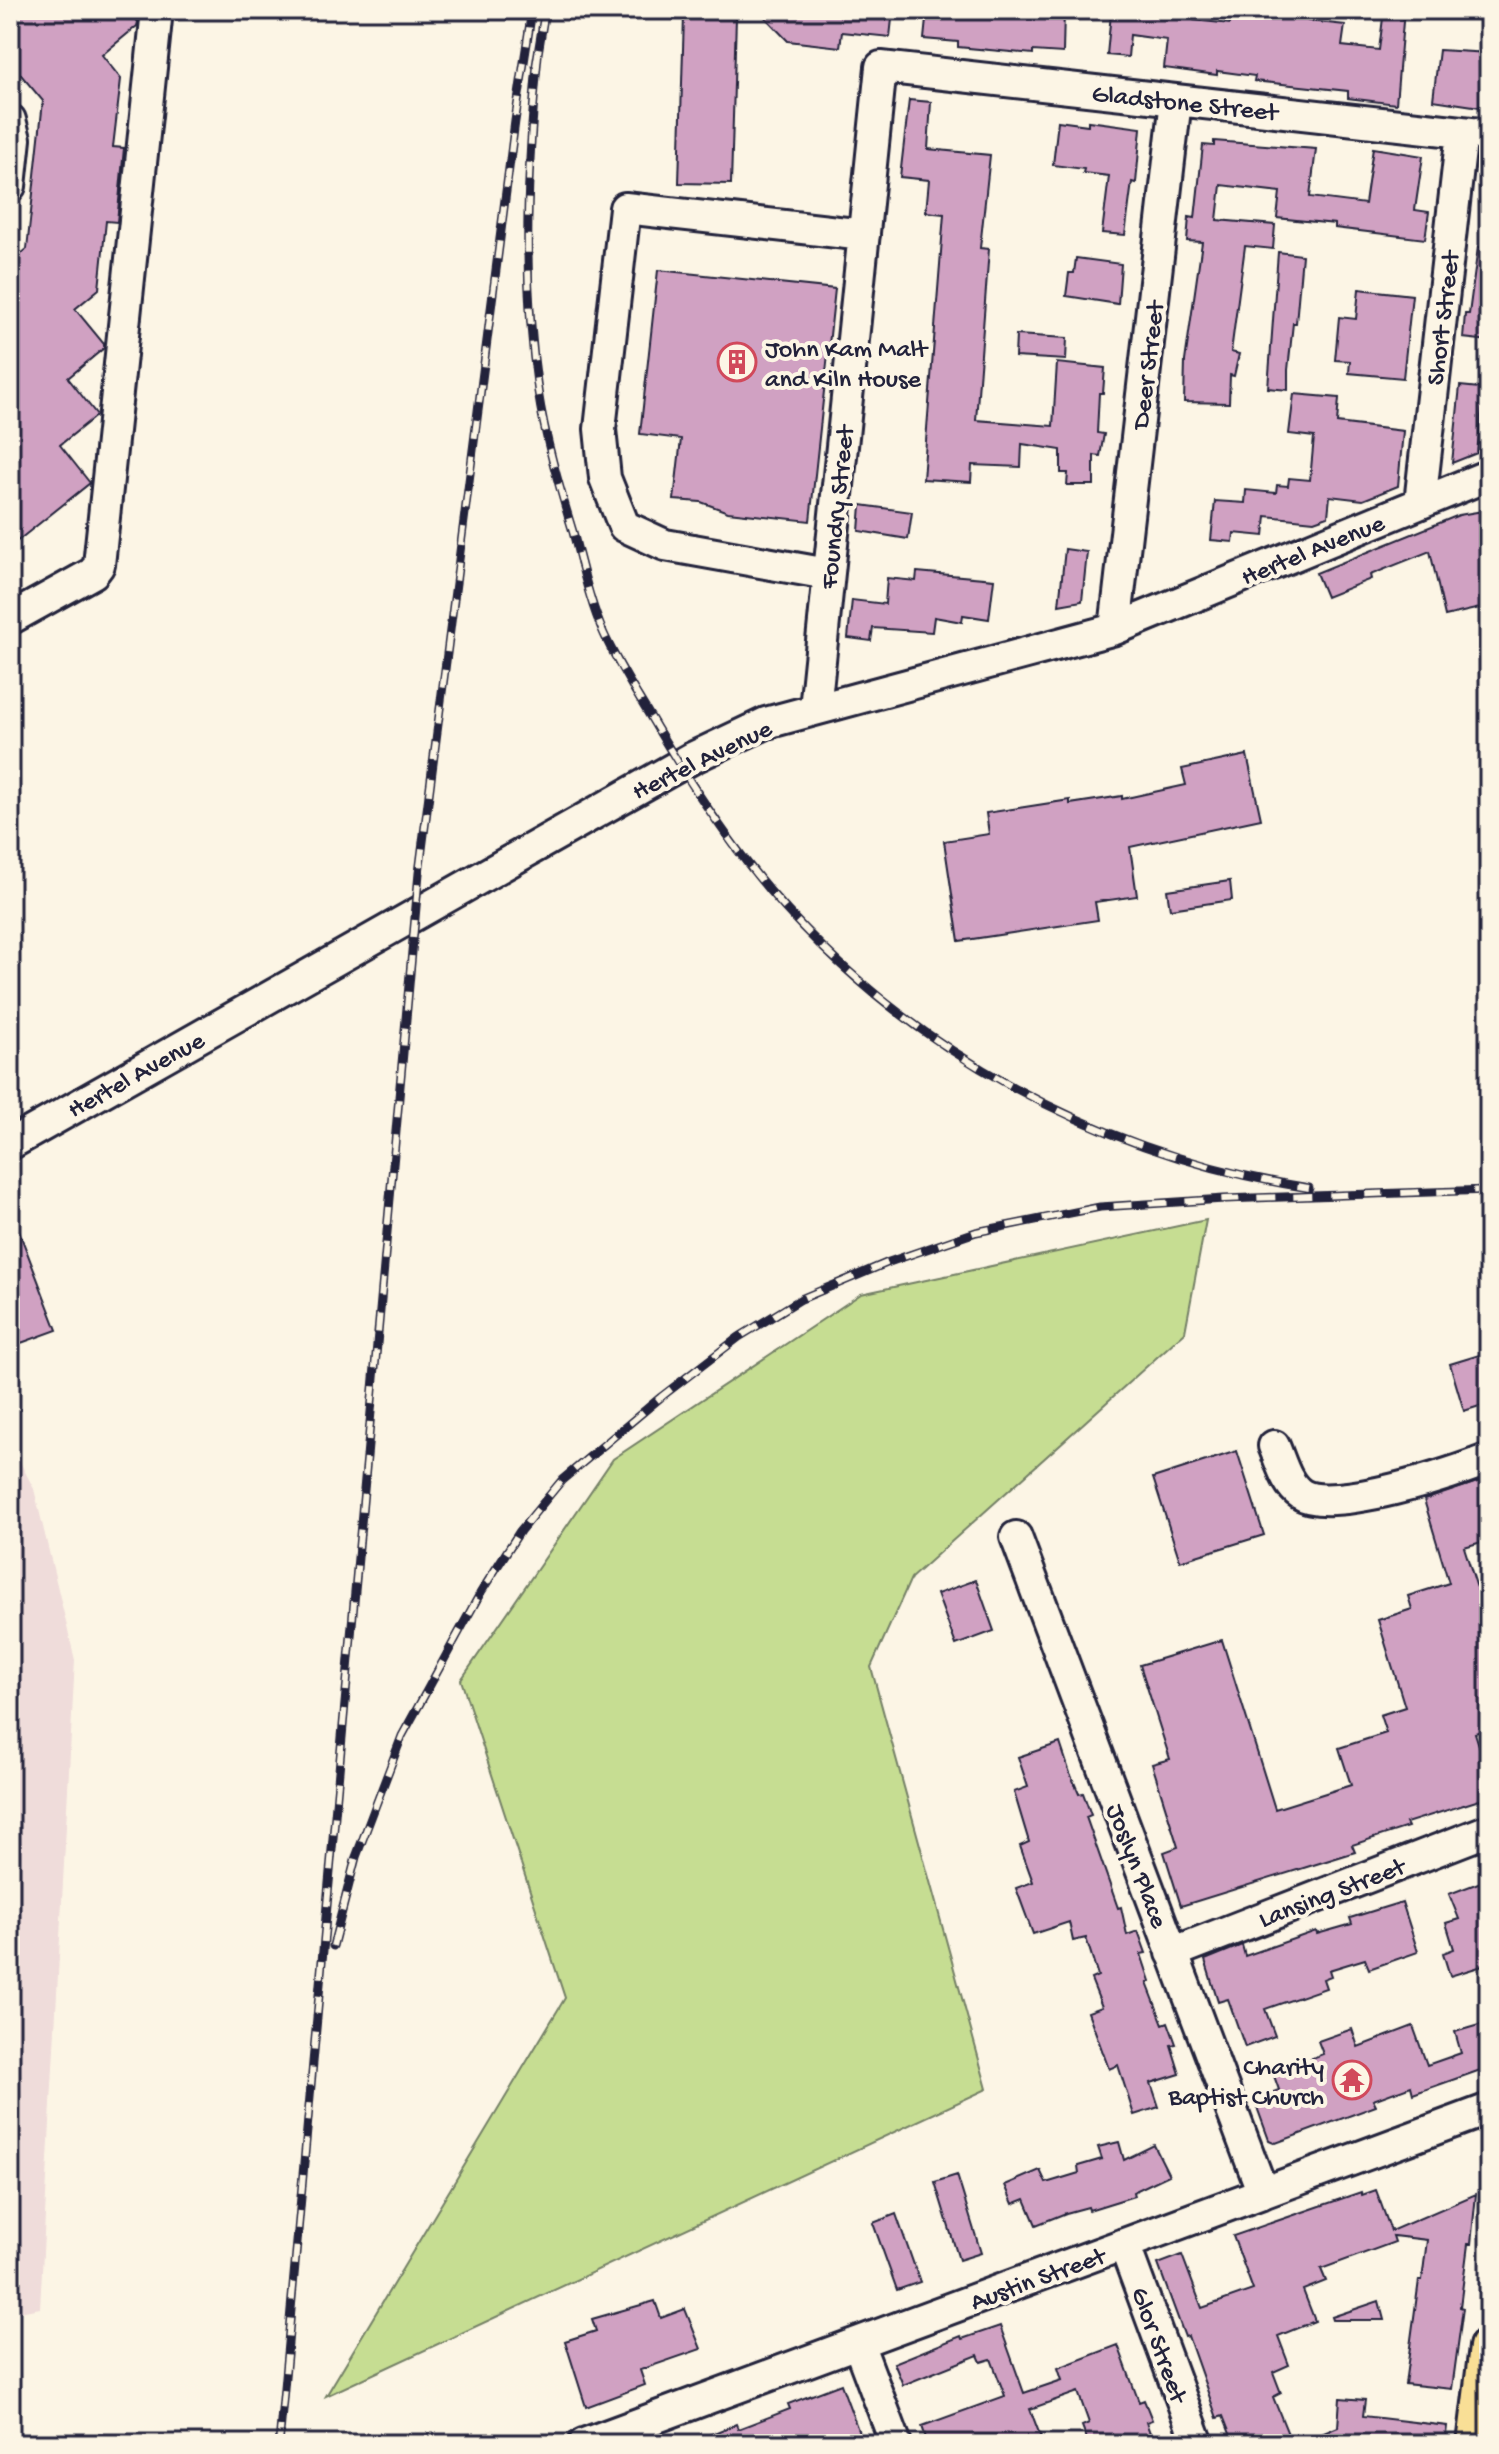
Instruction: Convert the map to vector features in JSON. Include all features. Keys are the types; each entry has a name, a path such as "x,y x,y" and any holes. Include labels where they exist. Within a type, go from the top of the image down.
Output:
{"main road":[{"path":"1477,2444 1489,2347"}],"street":[{"path":"10,619 93,573 99,565 157,10"},
{"name":"Gladstone Street","path":"881,67 1476,134"},
{"name":"Foundry Street","path":"815,709 881,67"},
{"name":"Deer Street","path":"1115,629 1176,100"},
{"path":"10,120 15,139 10,186"},
{"name":"Short Street","path":"1420,503 1476,134"},
{"path":"828,574 665,545 624,526 605,478 600,429 625,208 864,235"},
{"name":"Hertel Avenue","path":"10,1144 692,758 766,723 1115,629 1489,475"},
{"path":"1274,1446 1293,1487 1303,1496 1322,1501 1400,1487 1489,1459"},
{"name":"Joslyn Place","path":"1016,1537 1263,2193"},
{"name":"Lansing Street","path":"1172,1953 1489,1830"},
{"name":"Austin Street","path":"599,2441 1489,2109"},
{"name":"Glor Street","path":"1124,2244 1198,2444"},
{"path":"858,2343 896,2444"}],"shaded area":[{"path":"10,1443 34,1489 75,1660 40,2308 10,2314"}],"green space":[{"path":"1206,1220 1185,1332 911,1578 871,1667 987,2089 326,2396 565,1998 461,1680 613,1459 861,1294"}],"building":[{"path":"10,10 129,10 138,22 102,55 121,79 113,147 124,148 117,222 106,221 99,289 75,309 104,344 104,348 68,378 97,415 60,445 90,483 10,547 10,263 27,249 43,101 10,62"},
{"path":"758,10 893,10 890,37 842,32 840,47 788,41"},
{"path":"927,10 1064,10 1063,53 1033,51 1033,54 958,47 958,42 924,39"},
{"path":"1170,10 1195,10 1194,20 1230,24 1232,10 1274,10 1274,14 1345,25 1342,46 1379,50 1384,10 1404,10 1396,104 1348,98 1348,91 1254,81 1255,76 1164,68 1167,40 1130,35 1128,57 1107,55 1111,13 1169,18"},
{"path":"684,16 736,17 731,184 679,183"},
{"path":"1439,50 1489,53 1487,108 1433,100"},
{"path":"909,100 931,102 928,149 990,155 980,248 989,249 976,420 1053,426 1057,363 1105,368 1103,393 1099,393 1097,433 1104,434 1100,456 1094,455 1094,485 1067,485 1068,473 1061,473 1061,450 1022,444 1021,467 972,465 971,482 923,479 944,214 926,212 929,180 900,177"},
{"path":"1058,121 1088,125 1088,121 1141,128 1136,183 1132,182 1125,235 1102,233 1109,176 1053,165"},
{"path":"1214,141 1316,149 1310,197 1365,204 1373,148 1423,156 1415,210 1429,212 1425,239 1335,228 1335,224 1277,218 1280,192 1221,185 1217,220 1275,225 1273,249 1245,246 1231,352 1239,354 1234,376 1230,375 1229,403 1184,402 1185,361 1202,242 1187,241 1189,217 1195,218 1203,145 1214,146"},
{"path":"1478,247 1489,248 1489,341 1463,338"},
{"path":"1278,252 1302,255 1288,390 1268,388"},
{"path":"1076,258 1121,264 1118,304 1066,296 1069,273 1074,273"},
{"name":"John Kam Malt and Kiln House","path":"658,270 835,289 810,521 728,512 701,502 674,500 681,439 640,434"},
{"path":"1359,289 1412,295 1403,378 1349,373 1350,361 1335,360 1339,317 1356,319"},
{"path":"1016,335 1067,338 1066,360 1015,357"},
{"path":"1460,386 1489,389 1489,408 1482,407 1477,453 1452,463"},
{"path":"1294,394 1339,398 1337,423 1403,431 1398,486 1363,500 1330,496 1328,516 1314,521 1266,516 1264,536 1234,533 1233,542 1211,540 1215,501 1245,503 1246,490 1276,493 1277,485 1288,486 1289,478 1310,480 1314,437 1289,434"},
{"path":"861,505 912,512 908,539 859,531"},
{"path":"1489,510 1489,606 1445,616 1430,551 1326,597 1316,573 1459,515"},
{"path":"1065,549 1087,552 1082,601 1059,605"},
{"path":"917,572 994,579 989,619 963,615 962,622 934,617 932,632 873,628 871,641 848,638 852,600 885,604 887,578 916,581"},
{"path":"1247,755 1261,819 1130,847 1137,896 1095,902 1098,920 959,941 944,841 989,834 986,813 1070,800 1070,804 1122,796 1122,799 1186,785 1182,769"},
{"path":"1230,881 1232,900 1170,909 1167,890"},
{"path":"10,1208 57,1330 10,1347"},
{"path":"1489,1352 1489,1403 1464,1411 1450,1364"},
{"path":"1237,1451 1264,1535 1180,1561 1153,1478"},
{"path":"1489,1478 1489,1540 1464,1547 1489,1626 1489,1729 1475,1733 1489,1776 1489,1797 1406,1823 1408,1827 1352,1845 1355,1852 1181,1906 1164,1852 1178,1847 1152,1764 1170,1759 1140,1665 1222,1640 1275,1809 1351,1785 1339,1748 1386,1733 1380,1715 1405,1707 1378,1620 1412,1609 1408,1596 1449,1583 1424,1500"},
{"path":"976,1580 994,1631 956,1645 937,1594"},
{"path":"1060,1743 1079,1794 1083,1793 1091,1815 1086,1817 1118,1908 1121,1907 1127,1935 1138,1931 1146,1953 1141,1954 1150,1981 1147,1983 1163,2024 1168,2022 1176,2044 1171,2045 1180,2074 1151,2083 1159,2107 1134,2115 1118,2065 1109,2069 1088,2012 1102,2007 1091,1979 1098,1976 1086,1938 1073,1941 1069,1922 1033,1934 1016,1888 1033,1882 1020,1846 1029,1842 1014,1792 1028,1787 1018,1757"},
{"path":"1489,1879 1489,1964 1450,1976 1443,1953 1454,1949 1446,1923 1459,1919 1449,1894"},
{"path":"1402,1902 1418,1952 1369,1969 1365,1959 1329,1970 1331,1976 1323,1979 1326,1988 1265,2009 1275,2036 1245,2047 1228,1999 1218,2002 1205,1960 1242,1945 1245,1956 1316,1931 1317,1934 1352,1924 1350,1918"},
{"path":"1489,2022 1489,2067 1413,2094 1411,2086 1373,2100 1376,2106 1276,2143 1269,2140 1254,2099 1279,2090 1273,2073 1323,2054 1318,2041 1352,2029 1358,2047 1413,2026 1427,2065 1461,2053 1455,2032"},
{"path":"1119,2142 1124,2160 1154,2145 1169,2175 1133,2192 1134,2196 1089,2210 1088,2207 1066,2213 1036,2225 1025,2199 1013,2204 1005,2185 1040,2170 1046,2183 1079,2173 1078,2166 1102,2159 1098,2147"},
{"path":"957,2175 981,2253 959,2260 935,2182"},
{"path":"1376,2190 1391,2231 1476,2194 1452,2389 1405,2384 1427,2240 1393,2236 1395,2242 1321,2269 1326,2281 1303,2290 1315,2321 1278,2336 1289,2365 1273,2372 1281,2393 1273,2397 1292,2444 1234,2444 1223,2416 1217,2418 1158,2264 1182,2255 1202,2308 1253,2290 1233,2236 1361,2192 1362,2195"},
{"path":"896,2214 920,2282 897,2290 873,2223"},
{"path":"655,2301 661,2318 685,2309 701,2349 640,2370 645,2385 586,2407 565,2341 596,2331 592,2319"},
{"path":"1379,2301 1384,2320 1333,2320 1332,2317"},
{"path":"1000,2326 1024,2393 1062,2380 1058,2368 1118,2345 1139,2402 1144,2400 1152,2420 1146,2422 1154,2444 1089,2444 1082,2426 1089,2423 1078,2392 1030,2409 1041,2438 1024,2444 928,2444 922,2426 1005,2396 991,2359 981,2362 978,2355 903,2385 894,2363 961,2336 962,2339"},
{"path":"841,2384 861,2438 846,2444 687,2444 736,2424 738,2429 790,2409 788,2404"},
{"path":"1340,2398 1365,2400 1363,2416 1447,2426 1445,2444 1298,2444 1338,2427"}],"railway":[{"path":"279,2444 419,873 515,121 532,10"},
{"path":"536,66 545,10"},
{"path":"538,55 531,139 528,265 533,349 548,444 604,634 636,693 710,812 770,891 824,948 883,1000 946,1046 1013,1087 1084,1122 1157,1150 1232,1173 1309,1188"},
{"path":"333,1946 356,1857 402,1736 481,1592 520,1531 562,1480 739,1337 801,1299 889,1262 976,1232 1100,1207 1224,1199 1489,1190"}],"place":[{"name":"John Kam Malt and Kiln House","path":"737,362"},
{"name":"Charity Baptist Church","path":"1352,2080"}]}
